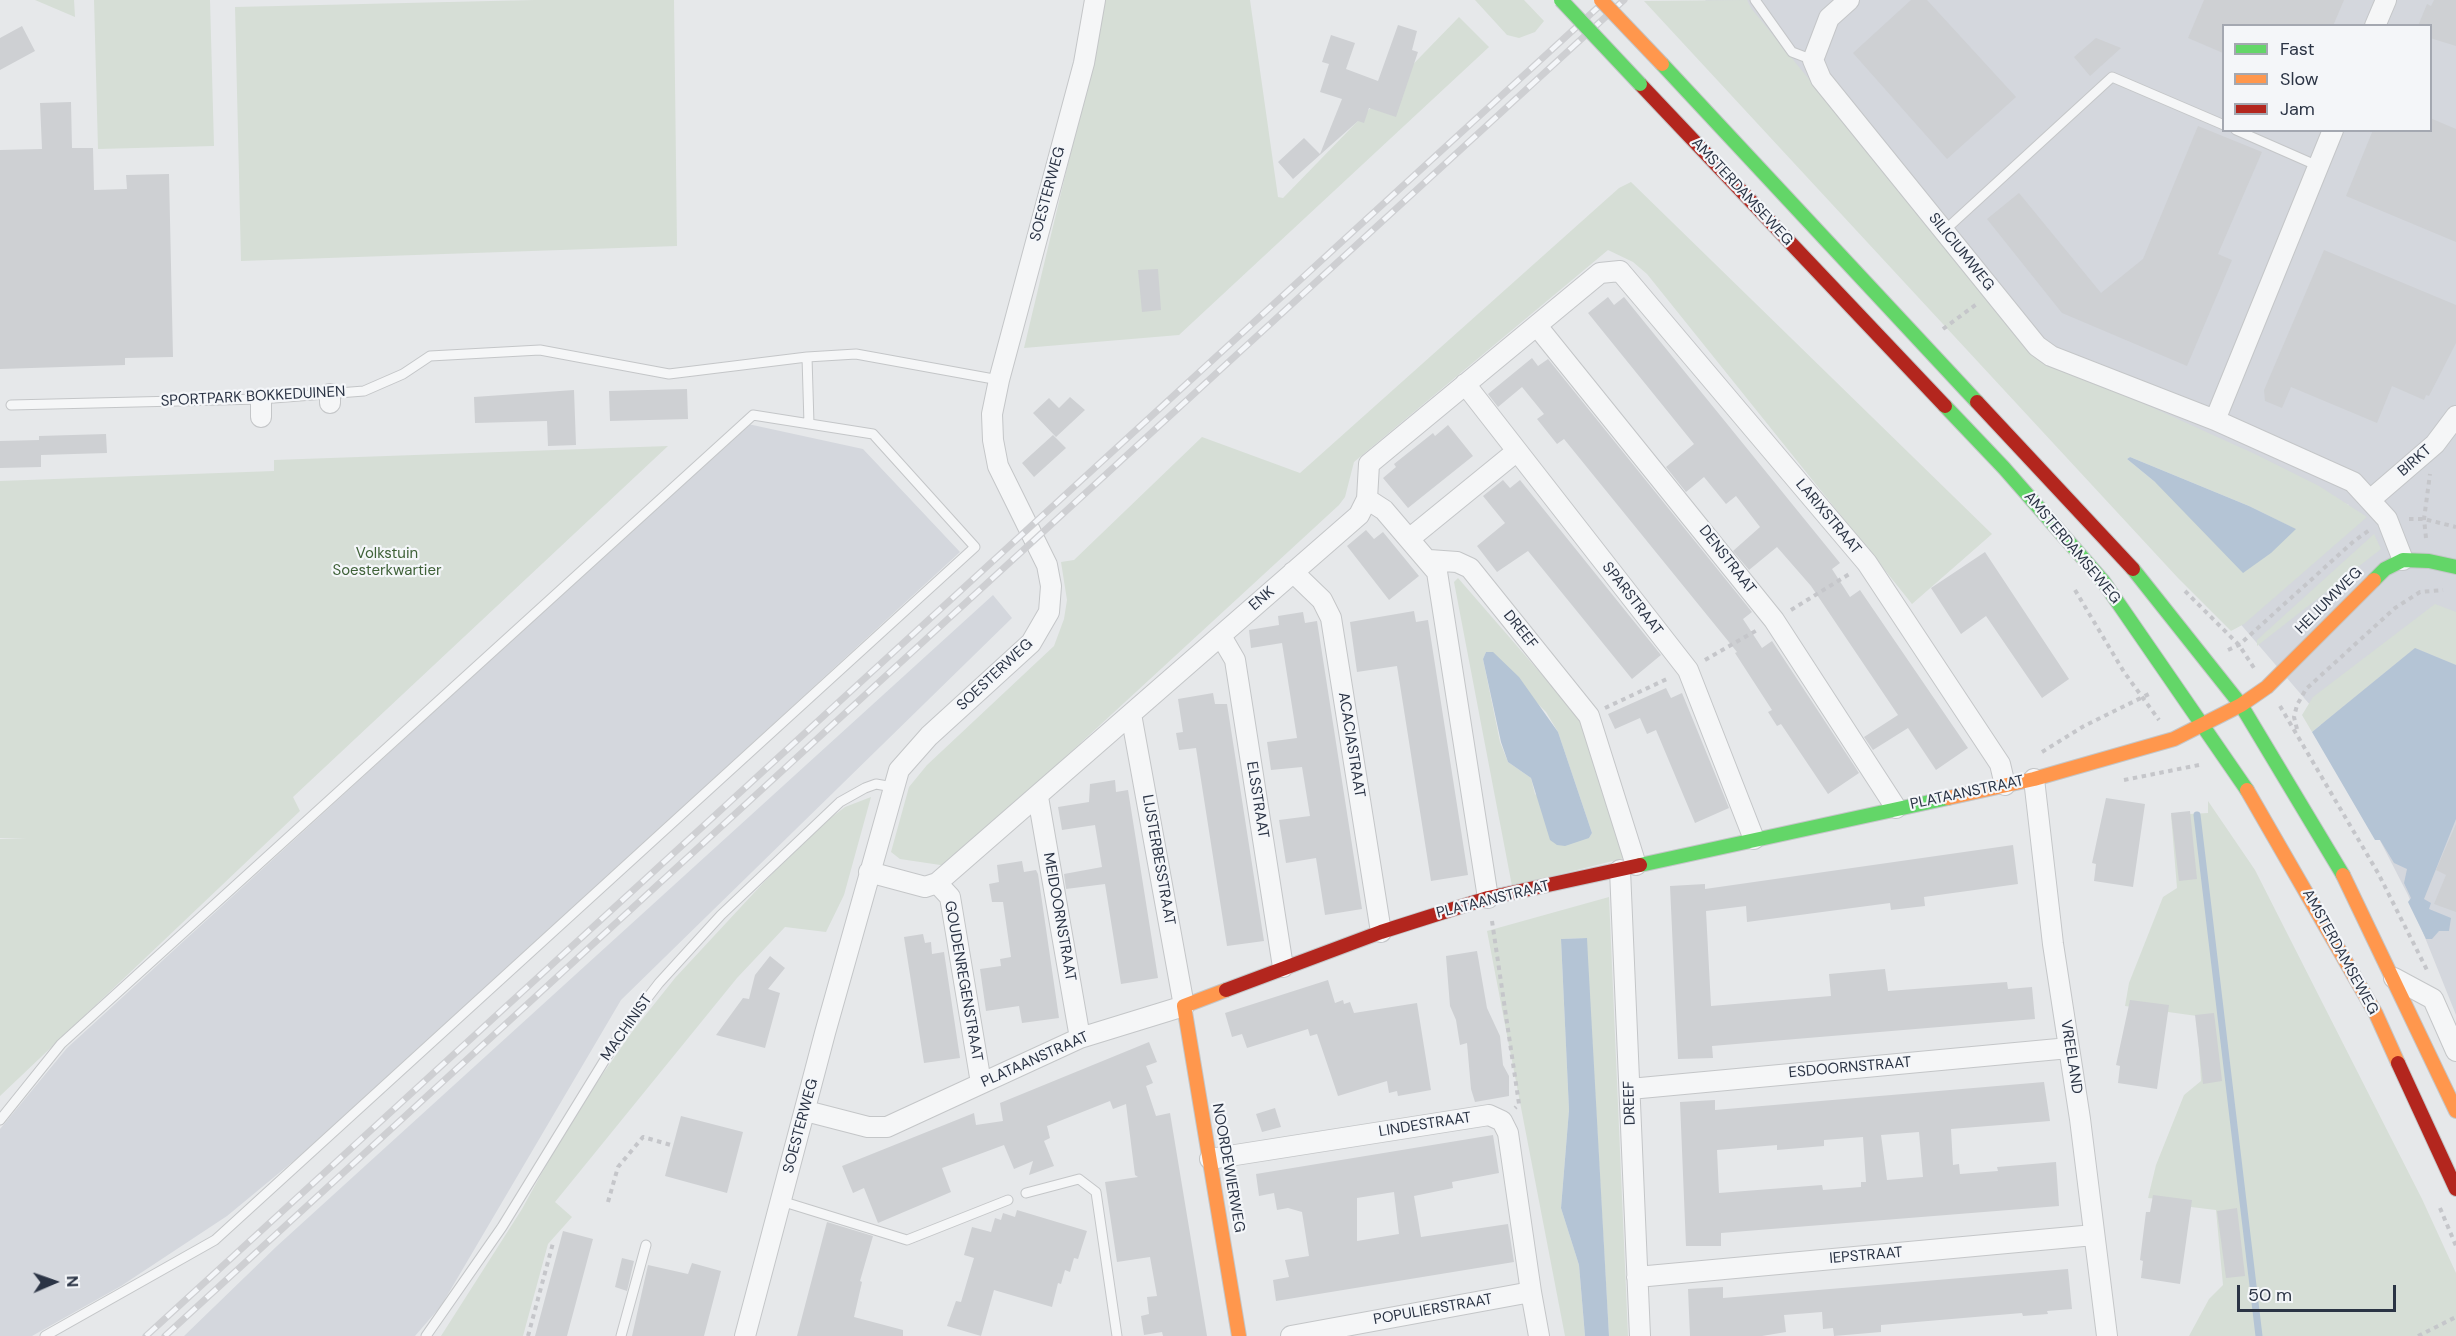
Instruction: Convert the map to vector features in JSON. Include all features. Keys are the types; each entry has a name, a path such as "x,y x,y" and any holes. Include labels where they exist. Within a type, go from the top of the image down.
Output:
{"main road":[{"name":"AMSTERDAMSEWEG","path":"1561,0 2004,468 2103,581 2262,812 2376,1014 2456,1189"},
{"name":"AMSTERDAMSEWEG","path":"1601,0 2130,565 2241,705 2339,867 2456,1111"},
{"name":"HELIUMWEG","path":"2241,705 2267,687 2385,569 2403,560"},
{"path":"2403,560 2429,561 2456,567"},
{"name":"PLATAANSTRAAT","path":"1184,1006 1381,932 1488,898 2034,779 2174,739 2241,705"},
{"name":"NOORDEWIERWEG","path":"1184,1006 1239,1336"}],"street":[{"name":"SOESTERWEG","path":"745,1336 869,872 899,770 929,736 1031,643 1049,612 1051,586 1047,565 998,466 993,440 992,414 999,380 1084,63 1095,0"},
{"path":"1813,60 1829,18 1849,0"},
{"path":"2376,24 2386,0"},
{"name":"SILICIUMWEG","path":"1813,60 1821,79 2037,346 2051,356 2215,420 2353,482 2387,519 2403,560"},
{"path":"2215,420 2331,132"},
{"name":"LARIXSTRAAT","path":"1537,326 1600,273 1620,271 1867,563 2000,764 2006,785"},
{"path":"1488,898 1437,572 1384,510 1367,499 1369,464 1537,326"},
{"name":"DENSTRAAT","path":"1537,326 1774,620 1896,808"},
{"name":"SPARSTRAAT","path":"1465,384 1688,670 1754,839"},
{"name":"BIRKT","path":"2370,500 2435,444 2456,416"},
{"path":"1409,539 1517,451"},
{"name":"ENK","path":"937,883 1359,514 1367,499"},
{"name":"DREEF","path":"1429,560 1457,562 1470,568 1589,716 1628,868 1630,1089 1640,1336"},
{"name":"ACACIASTRAAT","path":"1293,572 1322,600 1331,618 1381,932"},
{"name":"ELSSTRAAT","path":"1221,636 1235,660 1283,967"},
{"name":"LIJSTERBESSTRAAT","path":"1131,714 1184,1006"},
{"name":"VREELAND","path":"2034,779 2053,944 2108,1336"},
{"name":"MEIDOORNSTRAAT","path":"1038,797 1080,1038"},
{"path":"869,872 925,886 937,883"},
{"name":"GOUDENREGENSTRAAT","path":"937,883 950,897 981,1083"},
{"path":"2394,978 2433,999 2456,1051"},
{"name":"PLATAANSTRAAT","path":"806,1111 868,1127 887,1127 1080,1038 1184,1006"},
{"name":"ESDOORNSTRAAT","path":"1630,1089 2069,1048"},
{"name":"LINDESTRAAT","path":"1210,1159 1489,1115 1502,1120"},
{"path":"1502,1120 1508,1133 1539,1336"},
{"name":"IEPSTRAAT","path":"1637,1277 2094,1235"},
{"name":"POPULIERSTRAAT","path":"1291,1336 1532,1292"}],"lane":[{"path":"1755,0 1792,52 1813,60"},
{"path":"1944,231 2112,77 2222,125"},
{"path":"2241,132 2318,166"},
{"name":"SPORTPARK BOKKEDUINEN","path":"11,405 261,408 364,391 403,374 430,356 540,350 669,374 807,357 877,356 999,380"},
{"path":"807,357 809,424"},
{"path":"0,1120 61,1044 753,415 873,434 975,547 215,1240 45,1336"},
{"name":"MACHINIST","path":"426,1336 502,1227 625,1028 659,983 715,921 840,802 876,784 893,787"},
{"path":"1026,1193 1079,1179 1096,1192 1117,1336"},
{"path":"781,1201 908,1240 1008,1200"},
{"path":"621,1336 646,1245"}],"path":[{"path":"1938,333 1971,309"},
{"path":"2424,519 2435,444"},
{"path":"2387,519 2424,519 2456,527"},
{"name":"HELIUMWEG","path":"2239,645 2354,541 2387,519"},
{"path":"1589,716 1688,670 1867,563"},
{"path":"2298,733 2294,717 2296,705 2306,689 2395,608 2421,592 2447,591"},
{"path":"2267,687 2298,733 2388,894 2430,976 2433,999"},
{"path":"2034,779 2043,749 2141,698"},
{"path":"1488,898 1519,1104 1502,1120"},
{"path":"608,1202 618,1167 643,1137 671,1145"},
{"path":"528,1336 553,1243"},
{"path":"2418,1336 2456,1317"}],"shaded area":[{"path":"1705,0 2456,0 2456,1015 2408,895 2311,706 2237,620 2349,505 2073,399"},
{"path":"748,424 863,449 960,552 342,1121 227,1216 121,1286 32,1336 0,1336 0,1129 67,1048"},
{"path":"993,595 1012,618 621,1000 441,1306 415,1336 184,1336 277,1246"}],"green space":[{"path":"35,0 74,0 75,17"},
{"path":"94,0 210,0 214,146 98,149"},
{"path":"534,0 674,0 677,246 241,261 235,7"},
{"path":"1104,0 1250,0 1278,197 1283,198 1459,17 1489,47 1179,335 1024,348 1098,38"},
{"path":"1475,0 1524,0 1544,21 1535,32 1519,38 1507,35"},
{"path":"1747,0 1751,8 2032,353 2257,455 2319,486 2367,517 2244,624 2231,631 2178,578 1644,1","holes":["2130,457 2249,506 2295,529 2155,482 2127,459"]},
{"path":"1631,182 1992,534 1912,604 1647,274 1633,262 1608,250 1354,462 1345,497 1339,505 947,866 900,859 891,852 909,787 927,765 1054,646 1064,619 1067,600 1061,562 1074,560 1202,437 1300,473 1619,188"},
{"name":"Volkstuin Soesterkwartier","path":"668,446 293,797 300,811 0,1096 0,839 27,838 0,838 0,481 274,471 274,460"},
{"path":"2374,534 2381,549 2257,646 2257,640"},
{"path":"1458,578 1590,730 1625,858 1512,886 1454,582","holes":["1486,652 1546,712 1558,732 1592,833 1589,838 1535,794 1531,778 1508,762 1500,742 1483,659"]},
{"path":"2435,604 2456,612 2456,665 2415,648 2312,732 2302,715 2313,697"},
{"path":"871,797 844,895 826,932 785,927 737,978 555,1202 572,1217 548,1244 523,1336 441,1336 522,1209 572,1118 632,1032 675,978 765,881 824,823 845,807"},
{"path":"2208,801 2255,870 2422,1199 2456,1273 2456,1336 2189,1336 2209,1299 2223,1285 2216,1210 2191,1207 2188,1202 2148,1198 2156,1165 2184,1095 2201,1081 2197,1016 2125,1006 2129,983 2163,897 2177,888 2171,815 2208,813"},
{"path":"1609,897 1628,1336 1609,1336 1586,938 1561,939 1569,1110 1561,1208 1579,1265 1585,1336 1565,1336 1487,931"}],"water":[{"path":"2130,457 2249,506 2296,529 2271,553 2243,573 2155,482 2127,459"},
{"path":"2415,648 2456,665 2456,819 2424,899 2431,903 2429,909 2451,918 2449,931 2439,931 2432,939 2426,939 2408,902 2411,898 2404,883 2407,869 2394,863 2380,840 2375,840 2312,732"},
{"path":"1486,652 1493,652 1519,677 1558,732 1592,833 1589,838 1565,846 1557,845 1550,840 1531,778 1508,762 1501,742 1483,659"},
{"path":"1587,938 1609,1336 1585,1336 1579,1265 1561,1208 1569,1110 1561,939"}],"building":[{"path":"1911,0 1927,0 2016,97 1947,159 1853,53"},
{"path":"2204,0 2344,0 2334,24 2222,24 2222,53 2188,38"},
{"path":"2434,0 2456,0 2456,46 2432,39 2432,24 2419,24 2427,4 2431,6"},
{"path":"1398,25 1417,31 1412,50 1418,52 1396,117 1369,108 1364,123 1358,121 1293,179 1278,162 1304,138 1320,154 1342,99 1320,92 1329,64 1322,62 1331,35 1355,43 1346,69 1378,81"},
{"path":"22,26 35,51 0,70 0,38"},
{"path":"2096,38 2121,48 2090,76 2074,57"},
{"path":"71,102 72,148 93,148 94,190 127,189 126,175 169,174 173,357 125,358 125,365 0,369 0,150 42,149 40,103"},
{"path":"2432,119 2456,129 2456,242 2346,196 2372,132 2432,132"},
{"path":"2198,126 2262,152 2218,254 2232,260 2187,366 2062,313 1987,219 2019,193 2101,293 2143,259"},
{"path":"2324,250 2456,305 2456,343 2429,396 2426,395 2424,400 2392,386 2377,423 2291,387 2282,408 2265,401 2264,390"},
{"path":"1158,269 1161,310 1142,312 1138,270"},
{"path":"1608,297 1614,305 1624,297 1840,563 1832,569 1850,597 1860,590 1968,748 1936,770 1908,728 1873,750 1864,737 1898,715 1811,586 1777,547 1749,570 1733,551 1760,527 1736,496 1726,504 1704,477 1686,492 1666,467 1694,444 1588,313"},
{"path":"1532,358 1538,366 1548,359 1752,612 1743,619 1762,648 1772,641 1859,773 1828,794 1781,724 1777,726 1768,712 1772,710 1735,653 1737,652 1564,439 1557,444 1537,419 1544,414 1522,387 1498,407 1488,394"},
{"path":"687,389 688,419 610,421 609,391"},
{"path":"574,390 576,445 548,446 547,421 475,423 474,397"},
{"path":"1070,397 1085,410 1056,437 1033,413 1049,398 1059,408"},
{"path":"1448,425 1473,456 1408,508 1383,478 1396,467 1394,464 1433,433 1435,436"},
{"path":"106,434 107,453 41,455 41,467 0,468 0,441 39,440 39,436"},
{"path":"1053,435 1066,448 1034,477 1022,463"},
{"path":"1503,480 1510,488 1520,480 1661,655 1632,679 1528,551 1497,572 1477,546 1505,523 1483,496"},
{"path":"1366,530 1374,539 1383,532 1419,576 1389,600 1347,546"},
{"path":"1985,552 2069,679 2042,698 1986,616 1961,634 1931,588"},
{"path":"1414,611 1416,622 1428,620 1468,875 1431,881 1397,666 1357,672 1350,622"},
{"path":"1303,612 1305,623 1317,621 1362,909 1325,915 1316,858 1286,863 1279,820 1310,816 1302,767 1271,770 1267,742 1297,738 1282,643 1251,648 1249,630 1279,625 1278,616"},
{"path":"1666,688 1671,698 1682,693 1729,808 1695,823 1656,730 1647,734 1640,718 1615,729 1608,714"},
{"path":"1213,693 1215,704 1227,704 1264,941 1227,946 1196,748 1179,750 1176,733 1183,732 1178,699"},
{"path":"1115,780 1116,792 1128,790 1158,978 1121,984 1105,884 1066,889 1064,874 1102,867 1095,825 1062,830 1058,807 1089,802 1090,784"},
{"path":"2106,798 2145,804 2133,887 2094,881 2096,864 2092,863"},
{"path":"2190,811 2197,879 2179,881 2171,813"},
{"path":"2456,824 2456,912 2434,904 2446,875 2436,870"},
{"path":"2013,845 2018,884 1924,897 1925,906 1891,910 1890,903 1747,922 1746,906 1706,911 1711,1006 1831,996 1829,974 1885,969 1888,991 2007,982 2008,989 2032,987 2035,1019 1712,1046 1713,1058 1678,1059 1670,886 1705,884 1705,889"},
{"path":"1022,861 1024,872 1036,870 1038,874 1059,1018 1022,1023 1019,1006 986,1011 980,969 1001,966 1000,959 1011,957 1003,902 992,902 989,884 999,882 997,865"},
{"path":"923,934 925,943 931,942 932,954 944,952 960,1058 924,1063 904,937"},
{"path":"1477,951 1487,1008 1500,1036 1503,1065 1509,1076 1509,1096 1475,1102 1471,1089 1467,1043 1460,1045 1456,1020 1450,1006 1446,956"},
{"path":"770,956 785,968 768,989 780,993 765,1048 716,1035 743,998 749,999 755,975"},
{"path":"1328,980 1335,1003 1343,1000 1344,1004 1350,1002 1354,1013 1417,1003 1431,1090 1398,1096 1397,1091 1389,1093 1387,1081 1338,1096 1317,1034 1310,1036 1308,1029 1247,1048 1242,1034 1232,1037 1225,1013"},
{"path":"2130,1000 2169,1005 2157,1089 2118,1083 2120,1066 2116,1065"},
{"path":"2214,1013 2222,1081 2203,1084 2195,1015"},
{"path":"1149,1042 1157,1062 1146,1066 1153,1083 1146,1086 1156,1116 1170,1113 1207,1336 1163,1336 1162,1332 1144,1335 1141,1316 1149,1314 1147,1297 1157,1296 1150,1257 1117,1262 1105,1182 1138,1177 1135,1175 1126,1104 1113,1109 1110,1101 1047,1126 1050,1138 1044,1141 1054,1166 1029,1175 1033,1161 1014,1169 1004,1145 942,1168 951,1192 878,1223 864,1188 853,1193 842,1166 974,1113 976,1125 1003,1121 1000,1103"},
{"path":"2044,1082 2050,1121 1951,1129 1953,1165 1959,1164 1960,1174 1998,1171 1997,1167 2056,1162 2059,1206 1721,1233 1721,1246 1686,1246 1680,1102 1715,1100 1715,1110","holes":["1919,1132 1923,1177 1887,1180 1881,1135","1863,1137 1866,1182 1861,1182 1861,1187 1823,1190 1822,1185 1719,1193 1717,1150 1777,1145 1777,1150 1824,1146 1824,1140"]},
{"path":"1275,1108 1281,1127 1262,1132 1256,1114"},
{"path":"681,1116 743,1132 727,1193 665,1176"},
{"path":"1493,1135 1499,1173 1452,1182 1453,1188 1414,1196 1421,1237 1508,1224 1514,1262 1276,1301 1273,1280 1289,1277 1285,1260 1309,1256 1302,1212 1288,1208 1277,1210 1274,1193 1259,1196 1256,1174","holes":["1394,1192 1399,1234 1357,1241 1357,1198"]},
{"path":"2153,1195 2192,1200 2180,1284 2141,1278 2143,1261 2140,1260 2146,1212 2150,1212"},
{"path":"2237,1208 2245,1276 2226,1278 2217,1211"},
{"path":"1017,1210 1087,1231 1078,1259 1074,1258 1070,1272 1065,1270 1061,1284 1058,1283 1052,1307 994,1290 981,1336 947,1326 956,1301 961,1302 974,1258 964,1255 972,1227 991,1232 995,1218 1001,1220 1003,1213 1015,1217"},
{"path":"827,1222 873,1236 860,1281 862,1282 854,1317 903,1330 903,1336 797,1336"},
{"path":"563,1231 593,1239 567,1336 535,1336"},
{"path":"622,1258 634,1261 627,1291 615,1287"},
{"path":"692,1263 721,1271 704,1336 632,1336 648,1265 688,1274"},
{"path":"2068,1269 2072,1309 2047,1311 2048,1314 2023,1316 2022,1313 1881,1325 1881,1332 1834,1336 1833,1328 1823,1329 1822,1312 1784,1315 1786,1332 1762,1336 1690,1336 1688,1289 1723,1287 1723,1298"}],"waterway":[{"path":"2197,815 2259,1336"}],"railway":[{"path":"146,1336 1606,0"},
{"path":"165,1336 1624,0"}],"traffic: fast":[{"path":"1561,0 1640,84"},
{"path":"1662,64 1977,402"},
{"path":"1945,406 2004,468 2103,581 2247,790"},
{"path":"2374,580 2385,569 2403,560 2429,561 2456,567"},
{"path":"2133,569 2241,705 2343,875"},
{"path":"1640,865 1948,798"}],"traffic: slow":[{"path":"1601,0 1662,64"},
{"path":"1948,798 2034,779 2174,739 2241,705 2267,687 2374,580"},
{"path":"2247,790 2376,1014 2398,1063"},
{"path":"2343,875 2456,1111"},
{"path":"1226,990 1184,1006 1239,1336"}],"traffic: jam":[{"path":"1640,84 1945,406"},
{"path":"1977,402 2133,569"},
{"path":"1226,990 1381,932 1488,898 1640,865"},
{"path":"2398,1063 2456,1189"}]}
